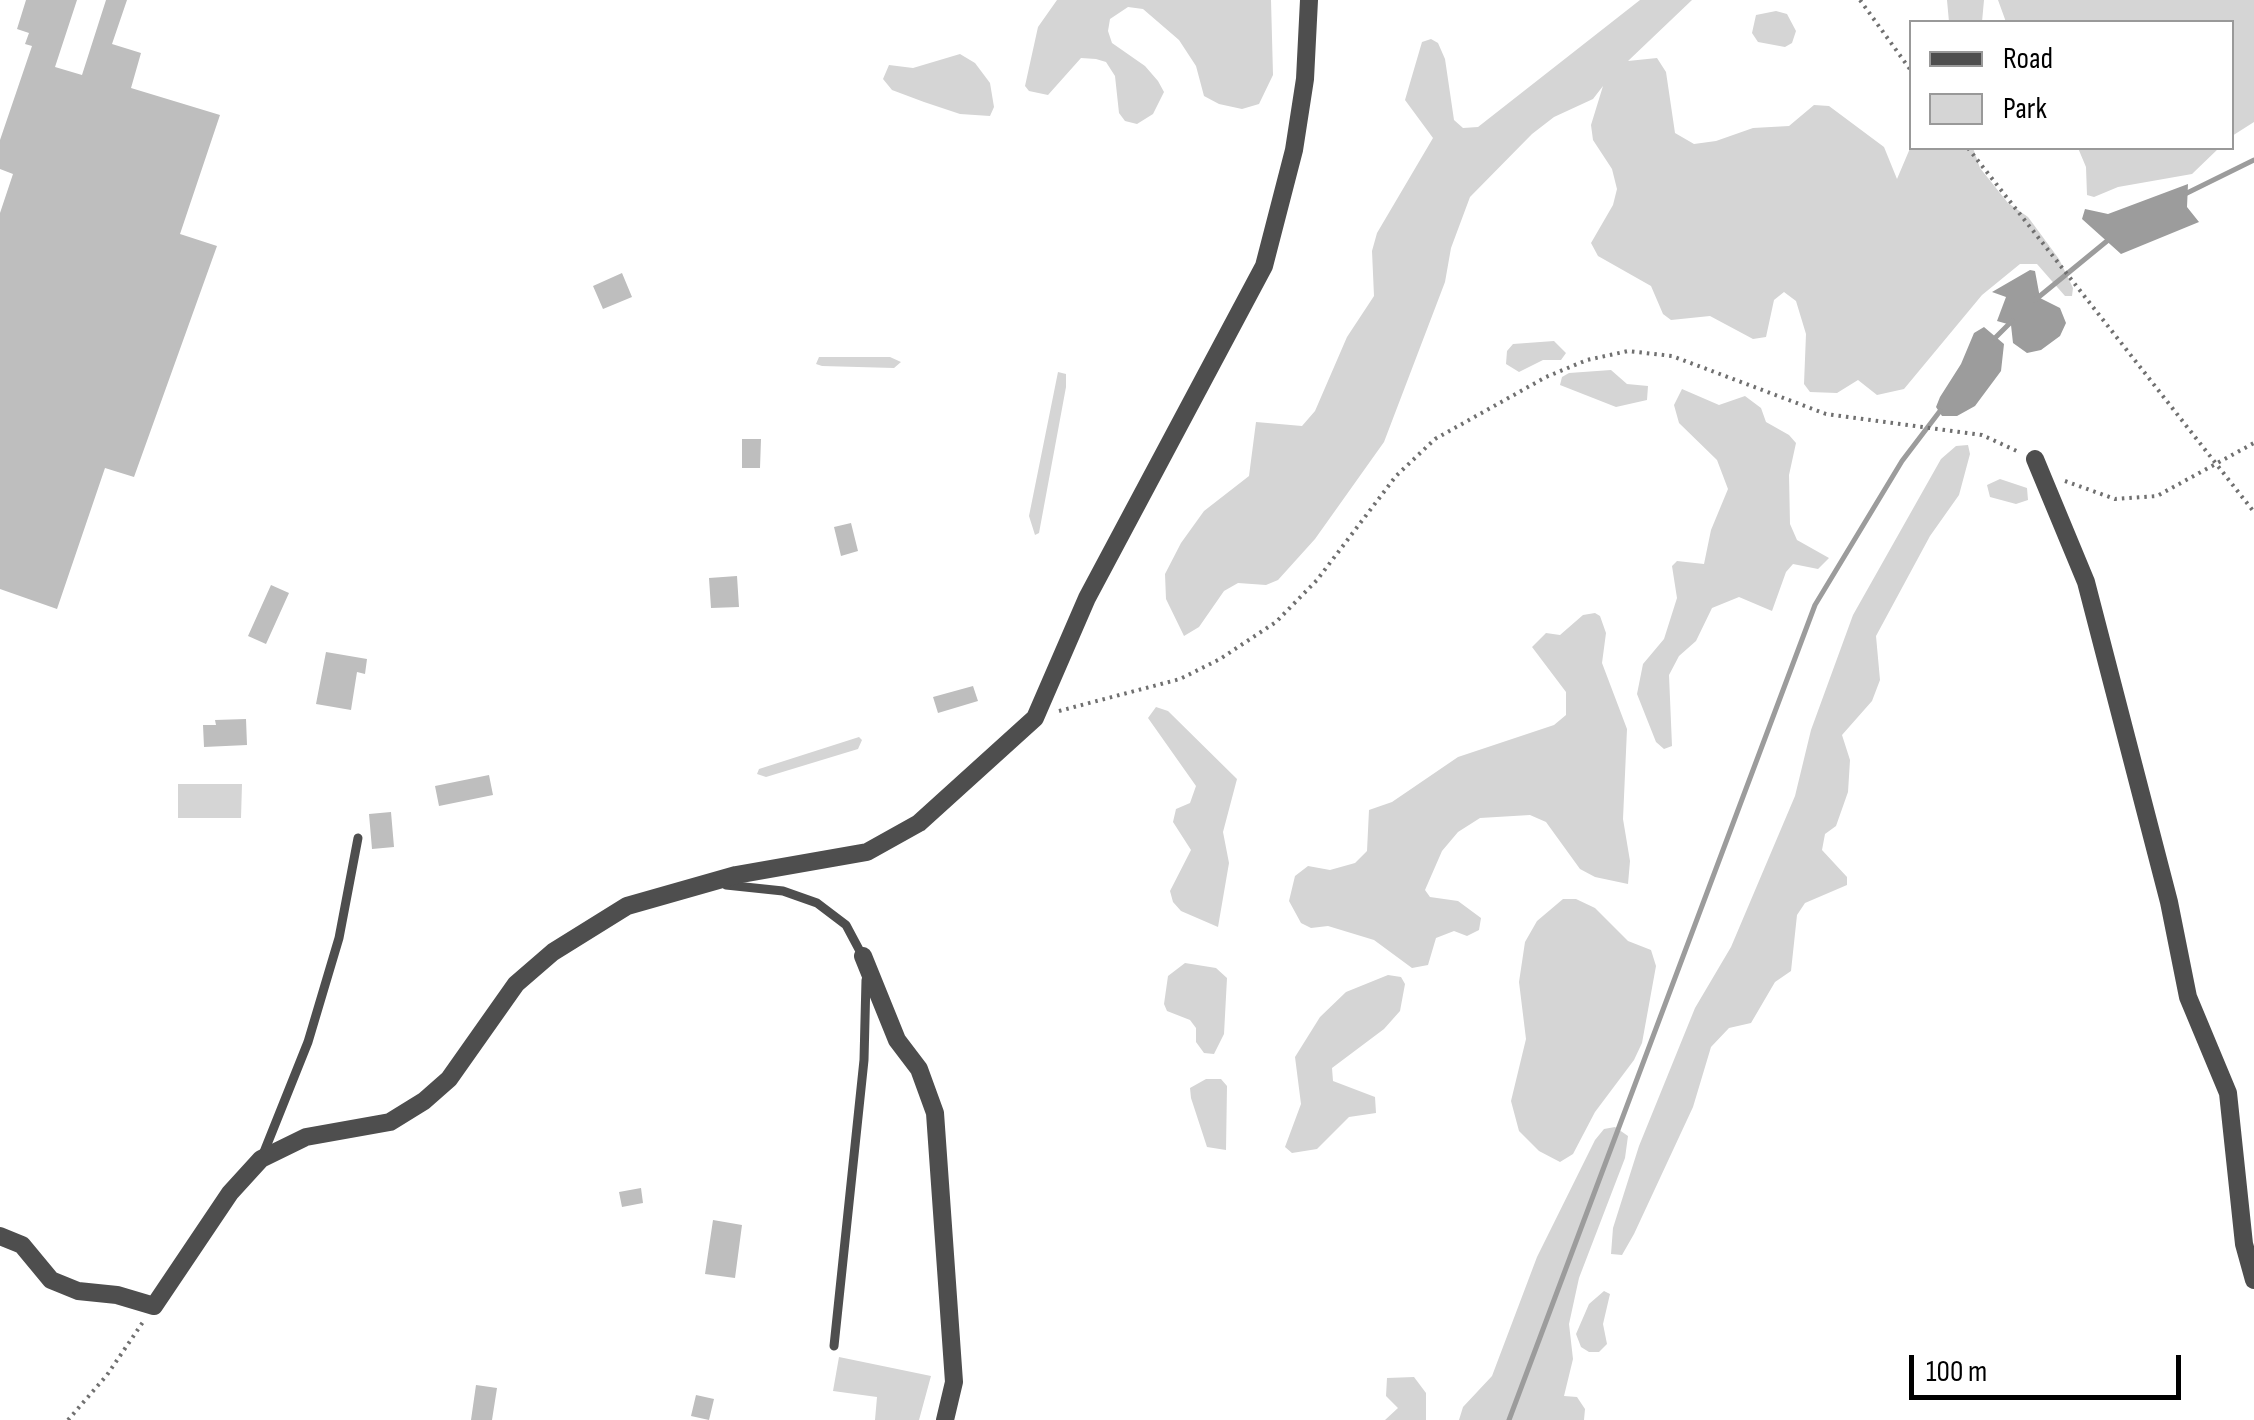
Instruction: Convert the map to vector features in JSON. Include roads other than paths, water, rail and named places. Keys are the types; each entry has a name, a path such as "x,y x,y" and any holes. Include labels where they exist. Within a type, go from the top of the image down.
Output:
{"street":[{"path":"0,1236 22,1245 51,1280 78,1291 117,1295 154,1306 230,1193 261,1159 306,1137 390,1122 449,1079 516,984 553,952 627,906 736,875 867,852 919,822 1035,718 1087,598 1264,266 1294,150 1305,78 1309,0"},
{"path":"2035,458 2086,582 2169,902 2188,997 2228,1093 2244,1244 2254,1280"},
{"path":"863,956 898,1040 920,1069 935,1114 954,1382 945,1420"}],"lane":[{"path":"261,1159 308,1042 339,938 358,838"},
{"path":"705,886 745,884 817,902 846,926 863,956 864,1060 834,1346"}],"waterway":[{"path":"2185,194 2254,160"},
{"path":"2035,300 2107,241"},
{"path":"1995,338 2012,321"},
{"path":"1509,1420 1815,605 1902,461 1940,411"}]}
